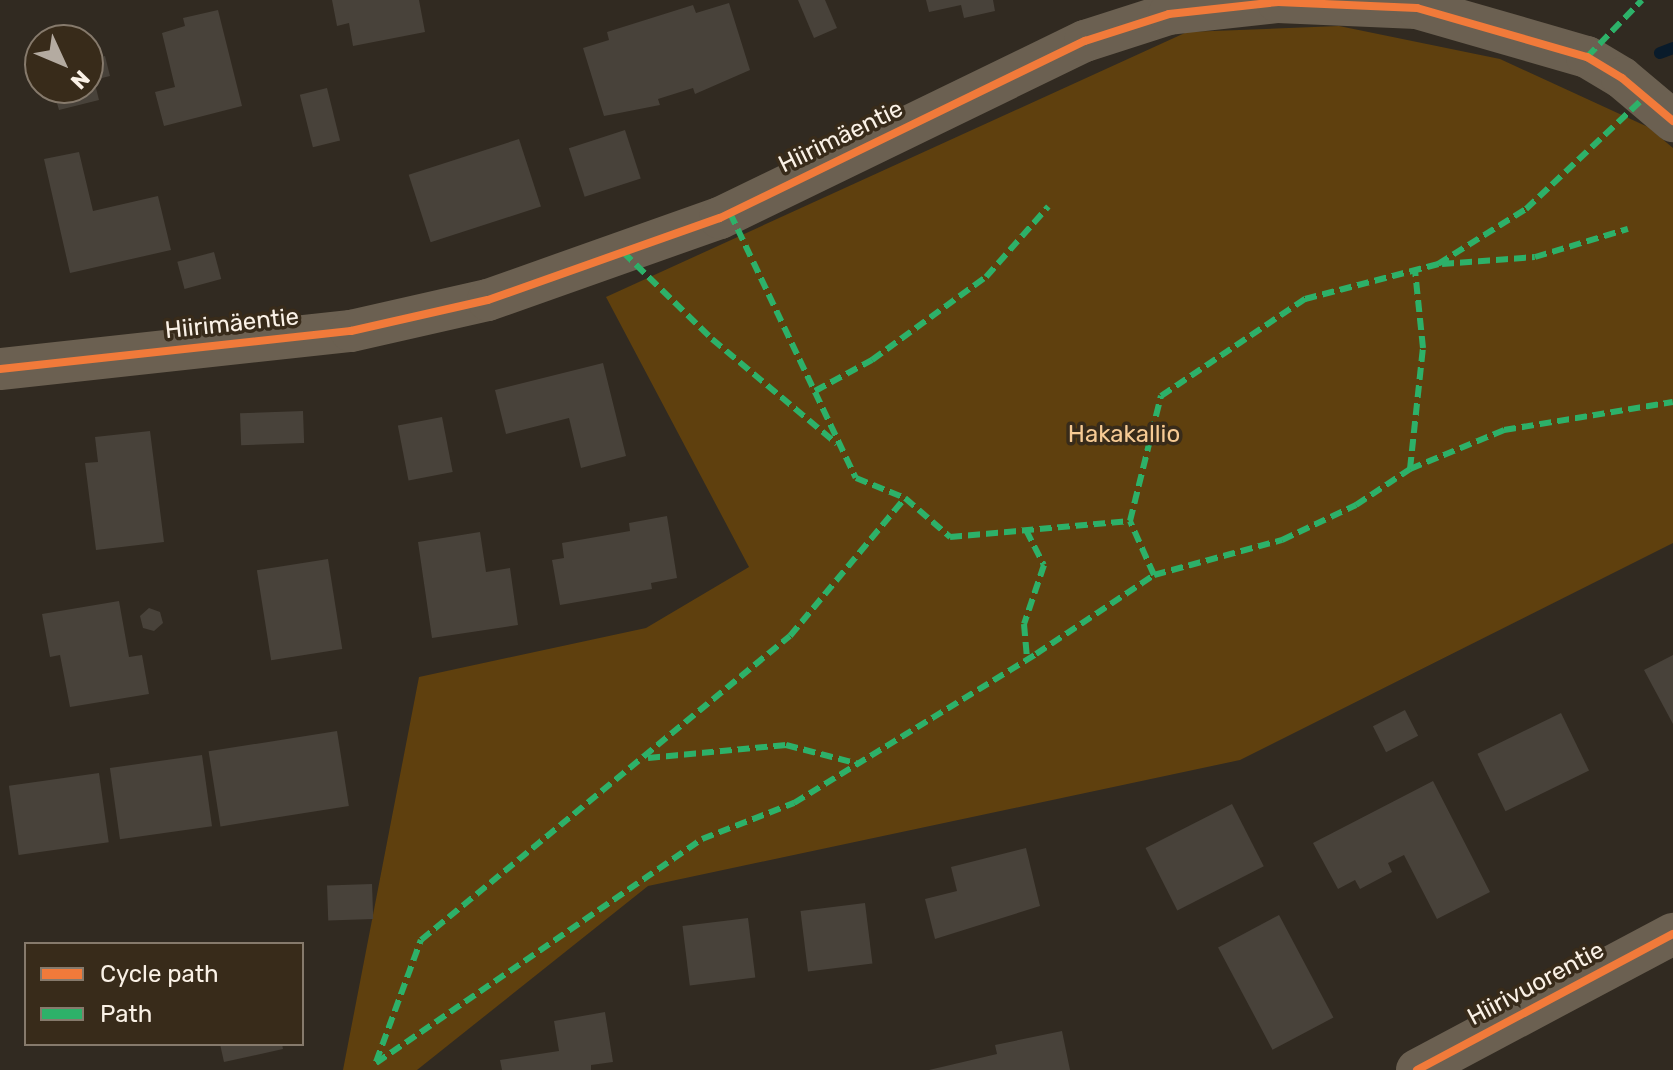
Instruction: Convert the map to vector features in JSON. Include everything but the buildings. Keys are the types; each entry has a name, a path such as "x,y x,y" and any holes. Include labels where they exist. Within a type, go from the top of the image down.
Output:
{"street":[{"name":"Hiirimäentie","path":"0,369 351,331 488,300 720,218 1085,41 1169,14 1278,2 1417,8 1587,57 1622,78 1673,121"},
{"name":"Hiirivuorentie","path":"1417,1070 1673,934"}],"green space":[{"name":"Hakakallio","path":"1339,26 1500,59 1648,127 1673,148 1673,543 1240,760 648,886 417,1070 343,1070 419,677 646,628 749,567 606,297 1187,32"}],"waterway":[{"path":"1660,53 1673,48"}],"marked path":[{"path":"1587,57 1642,0"},
{"path":"1154,575 1130,521 1161,396 1305,299 1438,264 1526,209 1645,97"},
{"path":"815,391 872,360 986,277 1048,207"},
{"path":"730,213 856,478 905,498 950,537 1130,521"},
{"path":"1442,264 1535,257 1628,229"},
{"path":"623,252 712,339 837,444"},
{"path":"1410,469 1423,348 1415,270"},
{"path":"376,1063 702,839 794,803 1036,654 1154,575 1282,540 1356,505 1410,469 1504,430 1673,402"},
{"path":"376,1062 421,940 790,636 905,498"},
{"path":"1026,530 1044,565 1024,624 1027,660"},
{"path":"648,758 786,745 859,764"}],"cycle path":[{"path":"0,369 351,331 488,300 720,218 1085,41 1169,14 1278,2 1417,8 1587,57 1622,78 1673,121"},
{"path":"1417,1070 1673,934"}]}
